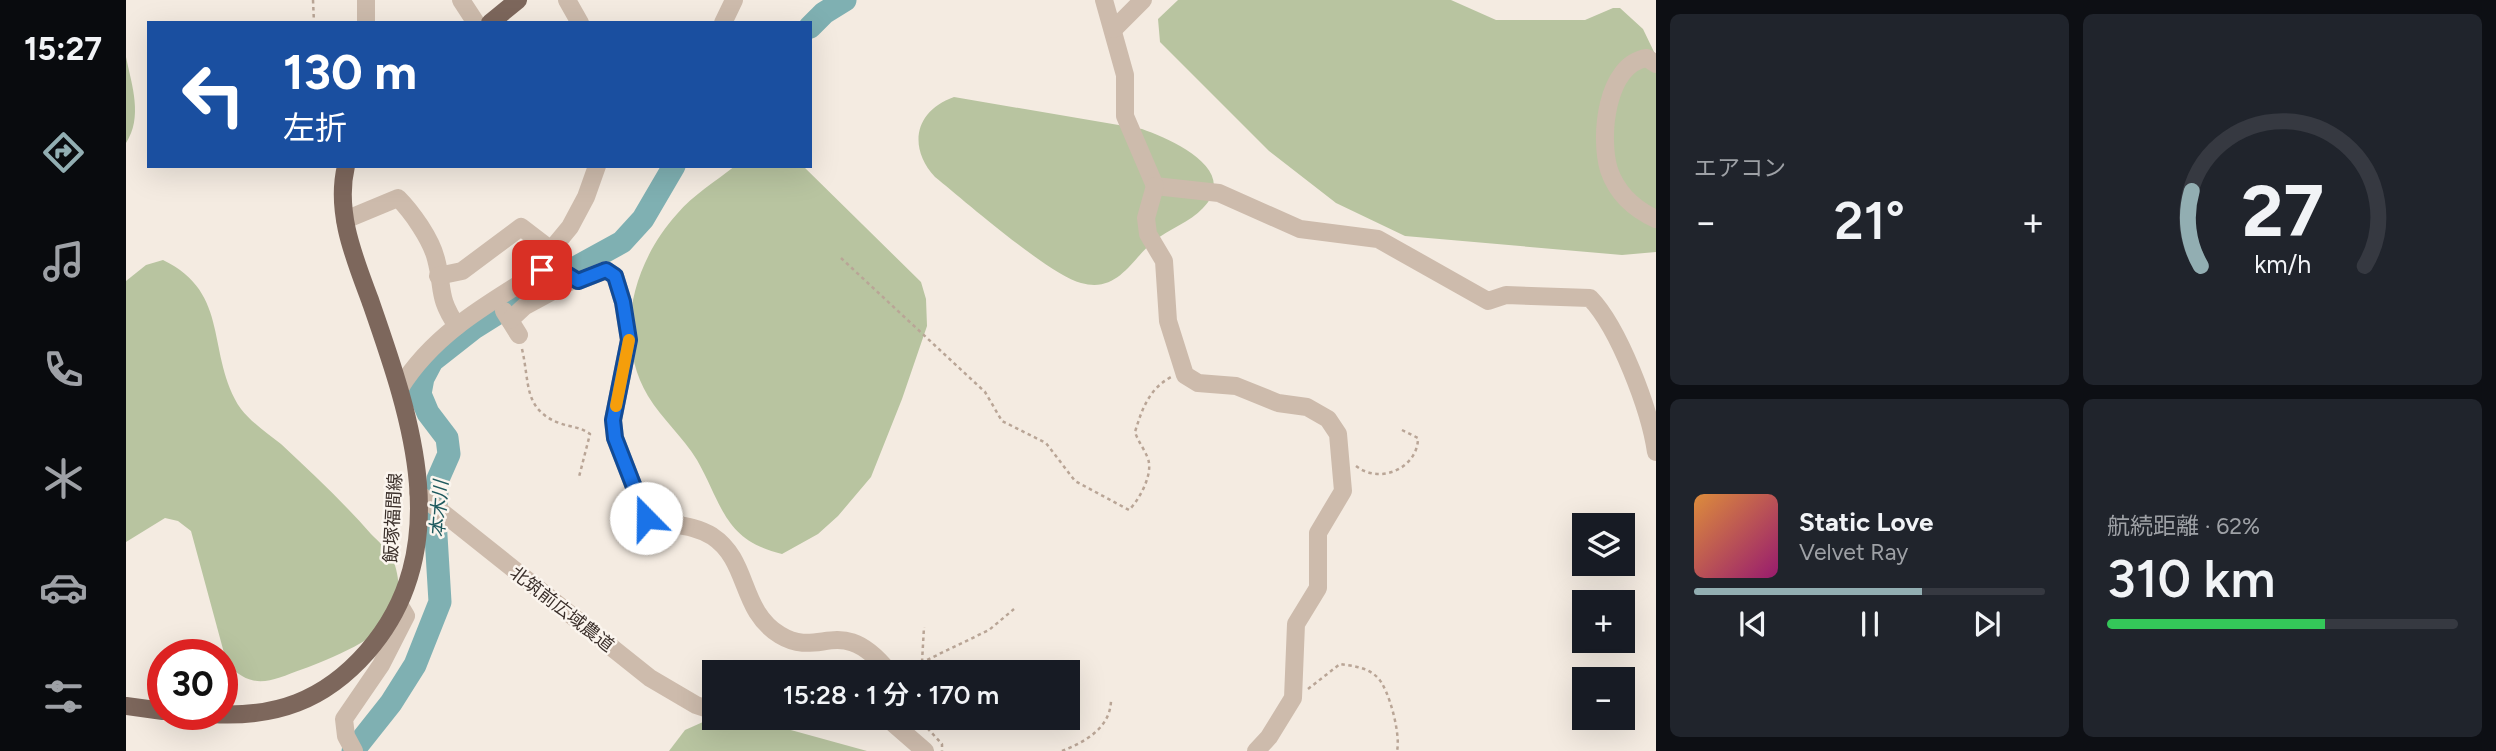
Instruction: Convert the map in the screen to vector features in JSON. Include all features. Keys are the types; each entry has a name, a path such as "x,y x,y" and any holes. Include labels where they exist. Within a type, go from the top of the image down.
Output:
{"main road":[{"path":"492,21 518,0"},
{"name":"飯塚福間線","path":"238,715 254,715 284,709 323,692 352,668 400,606 414,565 418,493 413,440 400,387 353,254 342,196 346,168"},
{"path":"126,706 147,709"}],"street":[{"path":"366,0 366,21"},
{"path":"461,0 475,21"},
{"path":"567,0 579,21"},
{"path":"724,21 734,0"},
{"path":"1104,0 1125,75 1125,116 1155,186 1146,218 1149,234 1164,261 1168,321 1185,375 1198,383 1236,386 1278,404 1314,410 1328,419 1338,433 1343,491 1318,533 1318,588 1296,624 1293,698 1269,737 1256,751"},
{"path":"1114,29 1143,0"},
{"path":"1656,64 1647,58 1636,59 1618,78 1611,101 1605,151 1617,188 1629,203 1656,219"},
{"path":"400,387 426,351 495,299 542,270 570,227 593,169"},
{"path":"1155,186 1219,193 1300,229 1378,239 1488,300 1506,295 1590,298 1610,324 1653,426 1656,452"},
{"path":"345,219 398,198 407,206 436,258 442,305 457,326"},
{"path":"438,276 462,271 521,227 573,280"},
{"path":"515,328 525,306 573,280 578,281 606,270 615,276 623,302 629,340 613,420 615,438 646,518 700,530 728,550 736,562 746,596 758,615 781,636 811,642 847,639 869,649 879,660"},
{"path":"495,299 515,328"},
{"name":"北筑前広域農道","path":"418,493 650,678 702,707"},
{"path":"354,751 346,736 344,719 398,635 406,616 400,606"},
{"path":"901,730 925,751"}],"path":[{"path":"313,0 314,21"},
{"path":"841,258 985,392 1002,421 1046,443 1075,481 1129,510 1136,502 1149,469 1149,461 1135,432 1142,408 1155,387 1170,377 1185,375"},
{"path":"515,328 535,408 541,416 584,429 590,434 579,477"},
{"path":"1351,462 1364,472 1382,474 1401,469 1413,459 1418,448 1418,438 1402,430"},
{"path":"926,660 989,630 1014,609"},
{"path":"922,660 925,627"},
{"path":"1293,698 1340,664 1358,666 1373,673 1381,679 1399,729 1397,751"},
{"path":"1062,751 1093,735 1111,713 1111,701"},
{"path":"929,730 942,744 942,751"}],"green space":[{"path":"1178,0 1451,0 1496,20 1585,20 1613,8 1620,8 1643,29 1656,56 1656,252 1622,255 1405,236 1336,203 1269,151 1160,42 1158,19"},
{"path":"126,57 135,112 134,123 126,143"},
{"path":"954,97 1142,129 1169,140 1197,158 1208,169 1213,181 1212,194 1198,213 1154,241 1114,279 1094,285 1081,283 1028,252 935,177 926,166 919,143 919,131 923,121 930,111"},
{"path":"732,168 805,168 921,282 926,299 927,326 871,477 838,516 818,534 782,554 763,548 736,530 720,506 697,460 648,396 637,373 630,325 639,277 662,233 697,194"},
{"path":"163,260 185,274 199,290 209,307 223,368 241,409 316,477 392,558 398,577 396,611 380,630 341,654 272,680 254,681 246,678 238,673 238,639 220,639 191,531 178,521 165,518 126,542 126,281 146,265"},
{"path":"702,722 702,730 791,730 867,751 669,751 685,730"}],"waterway":[{"name":"本木川","path":"812,25 824,13 845,0"},
{"name":"本木川","path":"353,751 391,703 415,665 440,602 435,519 438,479 449,454 447,438 428,413 420,394 423,378 432,361 474,328 533,291 622,242 643,219 673,168"}],"slow traffic":[{"path":"616,406 629,340"}],"route":[{"path":"542,270 549,263 578,281 606,270 615,276 623,302 629,340 613,420 615,438 646,518"}]}
